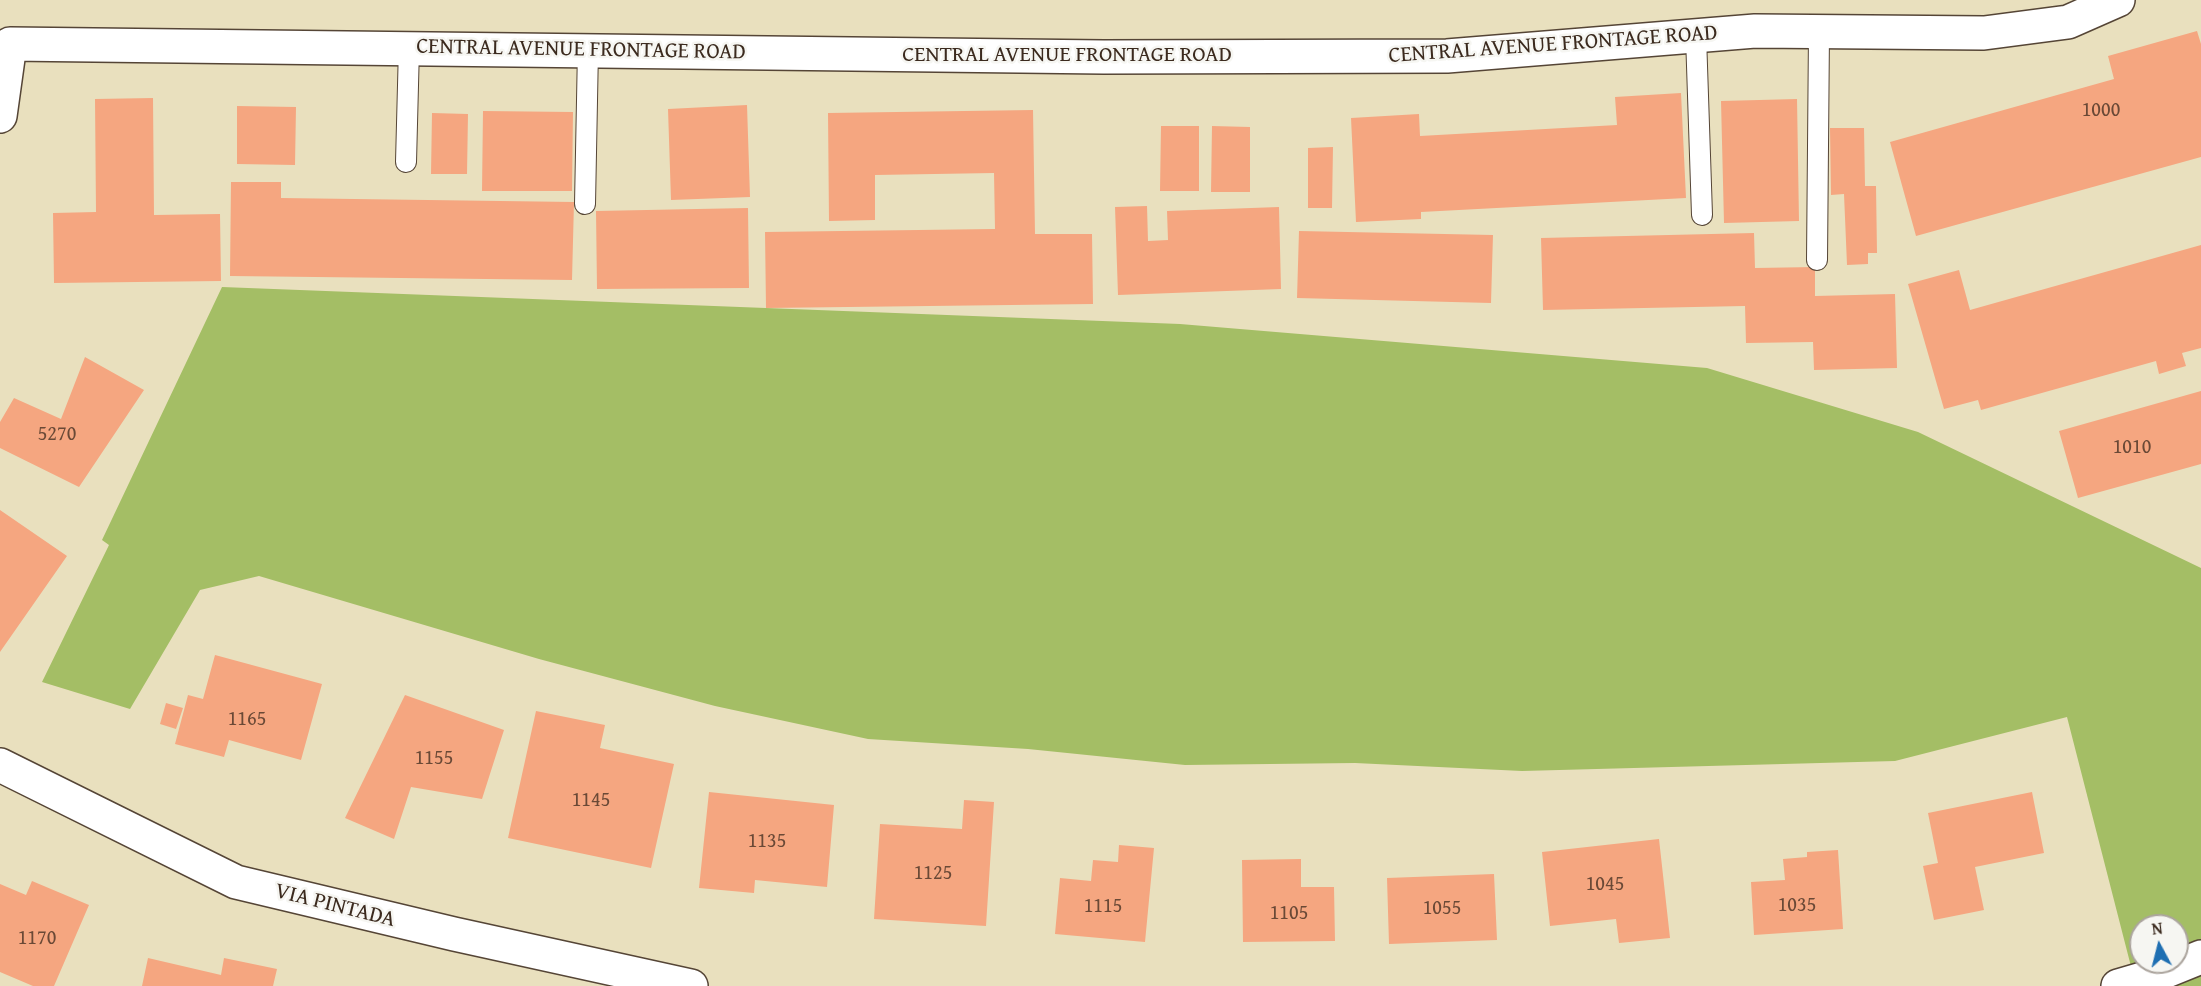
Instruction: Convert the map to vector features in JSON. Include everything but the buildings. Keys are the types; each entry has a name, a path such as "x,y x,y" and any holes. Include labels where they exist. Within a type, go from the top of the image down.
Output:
{"street":[{"name":"CENTRAL AVENUE FRONTAGE ROAD","path":"0,116 10,44 588,49 1104,57 1447,56 1755,31 1984,33 2068,22 2118,0"},
{"name":"VIA PINTADA","path":"0,765 236,882 454,934 690,986"},
{"path":"2118,986 2160,974 2201,957"}],"lane":[{"path":"1817,260 1818,32"},
{"path":"1696,36 1702,215"},
{"path":"406,162 409,47"},
{"path":"585,204 588,49"}],"green space":[{"path":"222,287 1180,324 1707,368 1918,432 2201,568 2201,986 2136,986 2133,974 2189,974 2189,914 2129,914 2129,959 2067,717 1895,761 1522,771 1355,763 1185,765 1028,749 868,739 715,706 539,659 259,576 200,590 130,709 42,682 109,545 102,540"}]}
